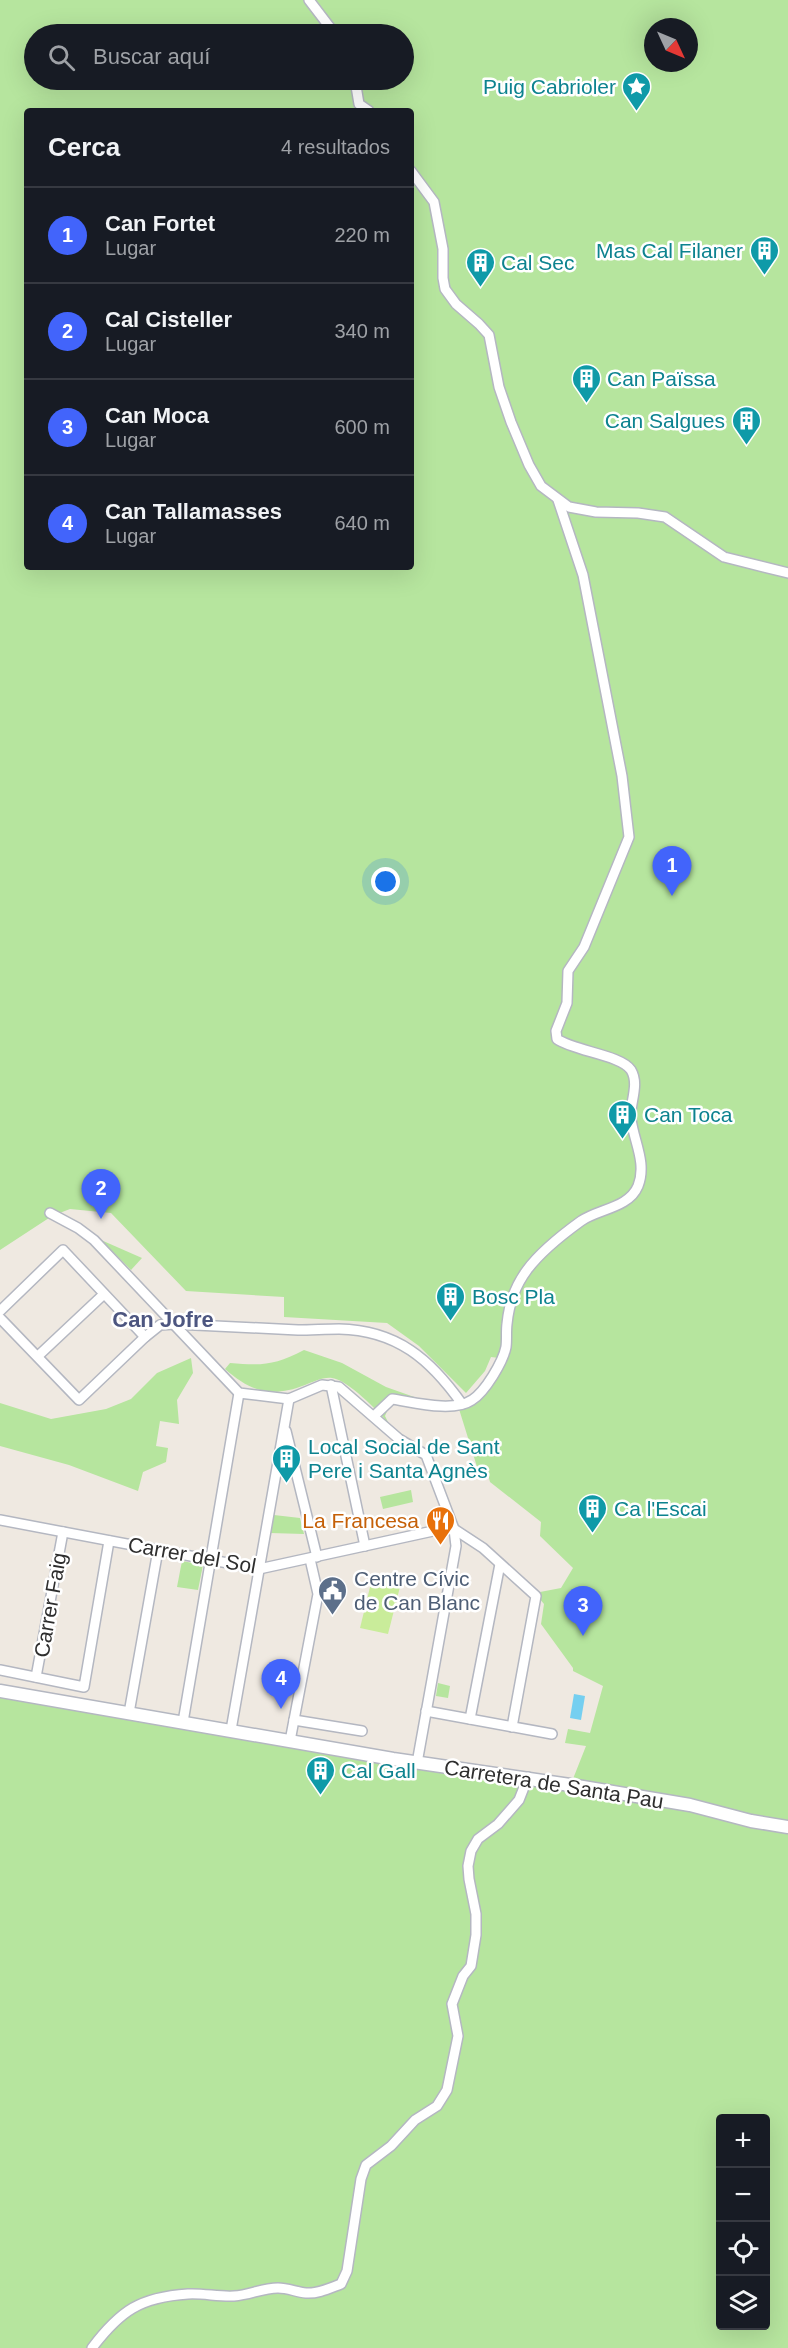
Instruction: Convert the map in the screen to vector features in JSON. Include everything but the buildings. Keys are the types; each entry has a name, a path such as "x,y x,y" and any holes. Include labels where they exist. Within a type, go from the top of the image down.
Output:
{"main road":[{"name":"Carretera de Santa Pau","path":"0,1691 417,1763 528,1777 690,1805 751,1821 788,1827"}],"street":[{"path":"309,0 327,24"},
{"path":"356,90 359,104 365,108"},
{"path":"414,175 434,202 443,249 445,289 456,304 489,335 500,387 520,444 541,486 569,507 584,511 638,513 665,517 724,557 788,573"},
{"path":"374,1416 392,1399 441,1406 462,1404 472,1400 492,1377 506,1348 510,1303 518,1282 531,1265 583,1220 623,1203 637,1188 641,1172 640,1153 631,1118 635,1079 630,1068 620,1062 566,1045 557,1039 556,1031 567,1003 568,971 584,947 629,837 622,776 583,575 558,500"},
{"path":"50,1213 78,1228 94,1240 239,1393 289,1399 322,1385 331,1385 347,1392 399,1439 426,1455 454,1529 456,1546 417,1763"},
{"path":"0,1311 63,1250 145,1337"},
{"path":"38,1356 104,1294"},
{"path":"0,1318 79,1400 160,1325 175,1324 309,1330 341,1329 377,1334 413,1350 443,1377 462,1404"},
{"path":"331,1385 365,1546"},
{"path":"183,1722 239,1393"},
{"path":"231,1730 289,1399"},
{"path":"285,1429 314,1558 318,1594 290,1741"},
{"name":"Carrer del Sol","path":"0,1521 259,1569 433,1531 454,1529"},
{"path":"454,1529 483,1548 536,1596 512,1727"},
{"name":"Carrer Faig","path":"36,1677 63,1532"},
{"path":"0,1670 84,1687 109,1541"},
{"path":"129,1713 158,1550"},
{"path":"470,1719 500,1564"},
{"path":"426,1711 552,1734"},
{"path":"294,1720 362,1731"},
{"path":"92,2348 106,2329 128,2309 151,2299 188,2294 231,2296 250,2294 258,2289 281,2288 307,2293 322,2291 341,2284 347,2271 361,2180 366,2165 391,2146 415,2120 437,2106 447,2090 458,2036 452,2004 463,1976 471,1966 476,1935 476,1914 468,1866 471,1851 478,1839 498,1824 519,1800 528,1777"}],"green space":[{"path":"0,0 788,0 788,2348 0,2348 0,1691 569,1789 586,1746 565,1743 568,1729 590,1733 603,1686 573,1671 541,1624 544,1604 539,1598 540,1592 561,1588 573,1568 540,1536 541,1522 490,1482 487,1471 478,1470 459,1409 395,1403 388,1409 385,1416 389,1424 362,1397 339,1380 325,1378 293,1389 272,1392 253,1388 225,1369 230,1363 260,1364 285,1359 304,1350 342,1363 386,1387 434,1404 469,1399 477,1394 499,1358 491,1357 485,1371 466,1393 419,1346 387,1323 284,1317 284,1297 186,1291 111,1213 70,1209 52,1216 0,1250"},
{"path":"101,1240 142,1258 131,1270"},
{"path":"191,1358 193,1373 177,1400 179,1424 160,1421 156,1446 168,1448 166,1462 143,1472 138,1491 69,1465 0,1446 0,1403 51,1419 106,1409 131,1399 157,1373"},
{"path":"411,1490 413,1502 383,1509 380,1497"},
{"path":"274,1515 300,1518 304,1534 270,1533"},
{"path":"182,1561 203,1565 198,1590 177,1587"},
{"path":"373,1575 401,1583 388,1634 360,1628"},
{"path":"438,1683 450,1686 448,1698 436,1696"}],"water":[{"path":"574,1694 585,1696 581,1720 570,1718"}],"place":[{"name":"Puig Cabrioler","path":"637,112"},
{"name":"Mas Cal Filaner","path":"764,276"},
{"name":"Cal Sec","path":"480,288"},
{"name":"Can Païssa","path":"586,404"},
{"name":"Can Salgues","path":"746,446"},
{"name":"Can Fortet","path":"672,896"},
{"name":"Can Toca","path":"623,1140"},
{"name":"Cal Cisteller","path":"101,1219"},
{"name":"Bosc Pla","path":"451,1322"},
{"name":"Local Social de Sant Pere i Santa Agnès","path":"287,1484"},
{"name":"Ca l'Escai","path":"593,1534"},
{"name":"La Francesa","path":"440,1546"},
{"name":"Centre Cívic de Can Blanc","path":"333,1616"},
{"name":"Can Moca","path":"583,1636"},
{"name":"Can Tallamasses","path":"281,1709"},
{"name":"Cal Gall","path":"320,1796"}],"district":[{"name":"Can Jofre","path":"163,1319"}]}
